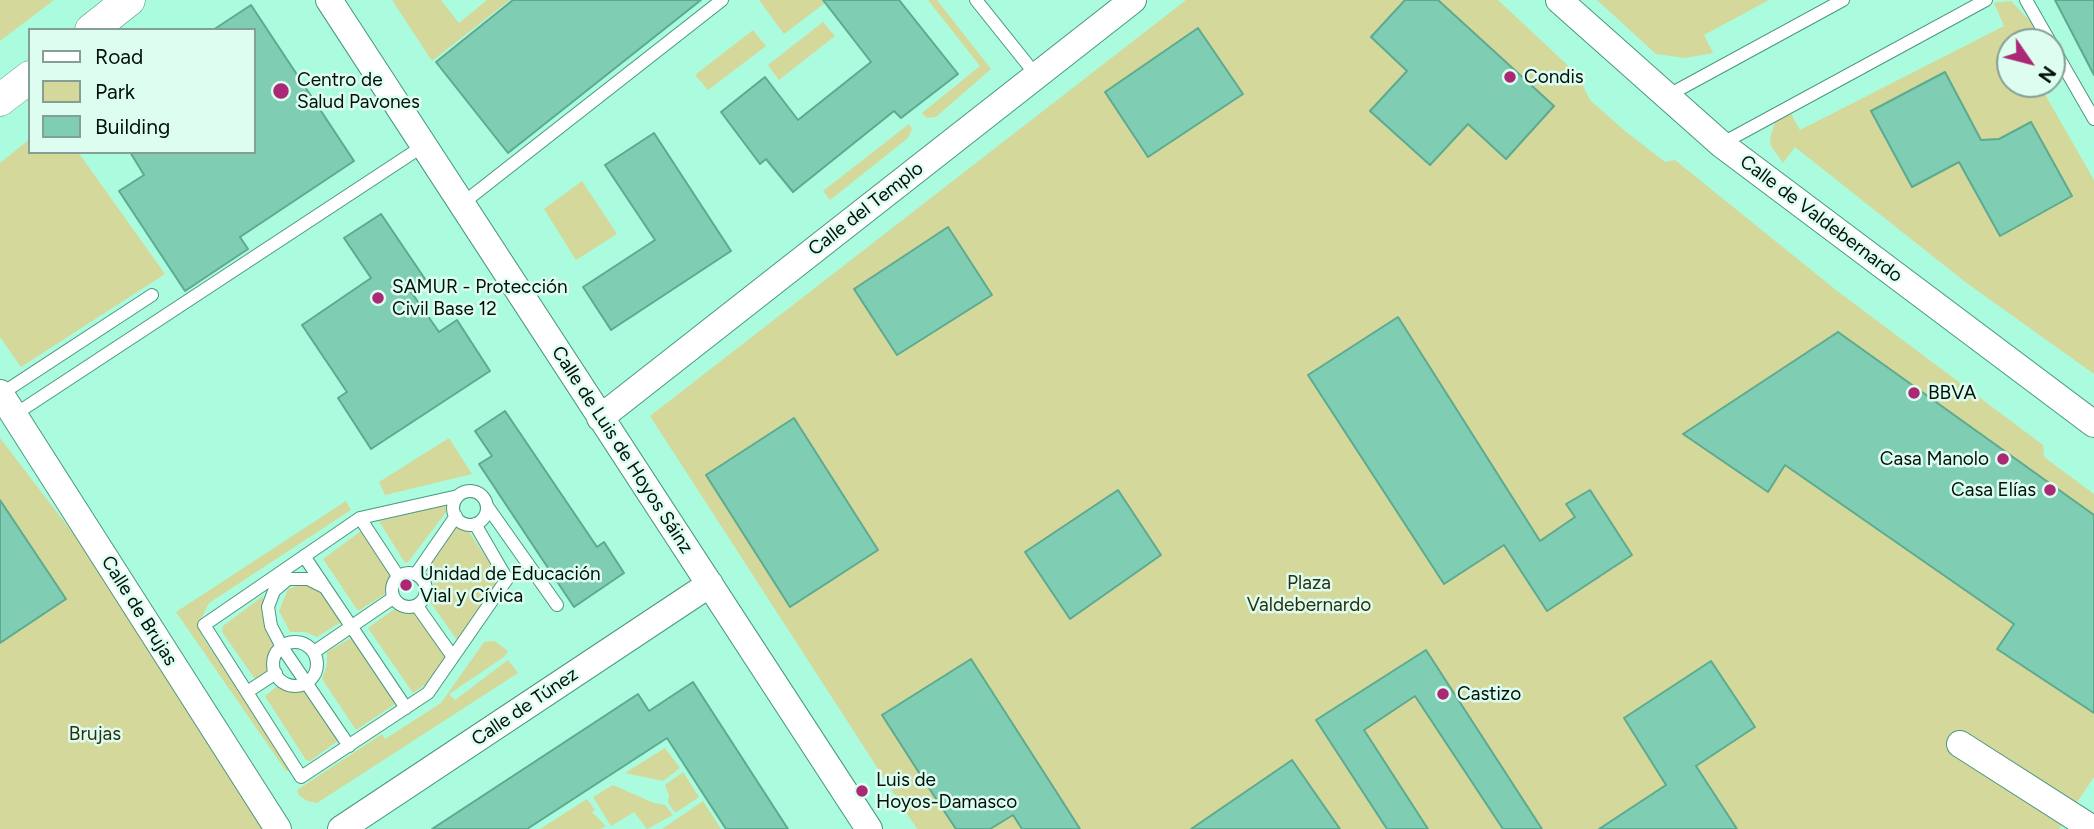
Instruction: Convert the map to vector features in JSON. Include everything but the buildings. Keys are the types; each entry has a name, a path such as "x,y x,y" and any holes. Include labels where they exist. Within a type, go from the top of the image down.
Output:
{"street":[{"path":"94,28 129,0"},
{"name":"Calle de Luis de Hoyos Sáinz","path":"329,0 869,829"},
{"name":"Calle del Templo","path":"600,418 1133,0"},
{"name":"Calle de Valdebernardo","path":"1559,0 1721,144 2094,424"},
{"path":"0,100 28,79"},
{"name":"Calle de Brujas","path":"5,401 278,829"},
{"name":"Calle de Túnez","path":"341,829 710,584"},
{"path":"1960,744 2093,829"}],"lane":[{"path":"463,203 722,0"},
{"path":"976,0 1036,75"},
{"path":"1665,97 1843,0"},
{"path":"1721,144 1986,0"},
{"path":"2026,0 2042,28"},
{"path":"2066,70 2094,119"},
{"path":"5,401 423,146"},
{"path":"5,401 152,295"},
{"path":"475,524 507,579 428,693 302,777 204,625 360,518 473,491 483,496 487,506 558,605"},
{"path":"458,496 454,506 456,516 464,523 475,524 484,517 487,506"},
{"path":"398,576 416,574 456,516"},
{"path":"360,518 398,576"},
{"path":"304,556 406,708"},
{"path":"398,576 392,587 393,598 406,608 417,606 425,598 426,588 416,574"},
{"path":"324,587 308,579 288,579 274,591 268,607 271,626 282,647 349,746"},
{"path":"314,652 393,598"},
{"path":"417,606 453,657"},
{"path":"302,643 314,652 317,666 306,683 292,685 276,673 274,659 282,647 302,643"},
{"path":"247,692 276,673"}],"green space":[{"path":"0,0 54,0 0,41"},
{"path":"392,0 441,0 459,23 487,0 510,0 432,61"},
{"path":"759,0 822,0 825,3 784,34"},
{"path":"928,0 937,0 991,69 936,117 927,118 922,113 980,66"},
{"name":"Plaza Valdebernardo","path":"1186,0 1498,0 1577,74 1590,100 1625,131 1665,162 1675,160 1836,290 2043,445 2044,457 2094,494 2094,777 2059,829 917,829 650,416"},
{"path":"1597,0 1769,0 1704,35 1713,53 1685,58 1656,54"},
{"path":"2011,1 2037,28 2000,28 2004,26 1994,3"},
{"path":"823,22 835,36 779,80 768,65"},
{"path":"753,30 766,46 708,90 695,75"},
{"path":"1996,30 1996,98 2047,98 2094,180 2094,374 1964,281 1795,147 1783,163 1771,146 1770,138 1775,122 1790,112 1800,130"},
{"path":"909,124 912,129 908,138 830,200 823,191"},
{"path":"28,141 28,154 79,154 165,274 21,367 0,337 0,163"},
{"path":"582,181 617,234 576,260 544,209"},
{"name":"Brujas","path":"0,438 89,554 269,829 0,829"},
{"path":"449,438 472,474 385,495 379,482"},
{"path":"346,501 351,510 209,603 201,619 202,636 292,770 286,771 176,612"},
{"path":"445,505 447,511 405,563 379,521"},
{"path":"457,526 467,529 501,579 458,641 430,602 435,587 426,567"},
{"path":"361,531 390,572 385,594 358,611 323,559"},
{"path":"306,583 320,590 341,622 317,637 305,632 290,632 279,611 288,589"},
{"path":"263,596 265,627 276,642 270,669 255,679 222,632 223,626"},
{"path":"396,608 409,612 413,609 453,665 413,693 368,628"},
{"path":"351,638 395,704 356,730 322,679 327,665 327,652"},
{"path":"495,641 508,651 504,657 449,694 455,700 508,660 518,673 317,803 307,801 299,795 297,790 382,734 385,739 441,703 484,642"},
{"path":"280,684 296,691 307,690 339,740 310,761 306,760 265,696"},
{"path":"665,748 680,768 663,781 625,773"},
{"path":"683,772 699,797 675,813 668,802 669,795 665,785"},
{"path":"613,785 665,805 673,815 647,829 634,812 611,826 593,797"},
{"path":"587,799 595,810 592,812 606,826 601,829 540,829"},
{"path":"703,801 721,829 662,829"}],"place":[{"name":"Condis","path":"1510,77"},
{"name":"Centro de Salud Pavones","path":"281,91"},
{"name":"SAMUR - Protección Civil Base 12","path":"378,298"},
{"name":"BBVA","path":"1914,393"},
{"name":"Casa Manolo","path":"2003,459"},
{"name":"Casa Elías","path":"2050,490"},
{"name":"Unidad de Educación Vial y Cívica","path":"406,585"},
{"name":"Castizo","path":"1443,694"},
{"name":"Luis de Hoyos-Damasco","path":"862,791"}]}
